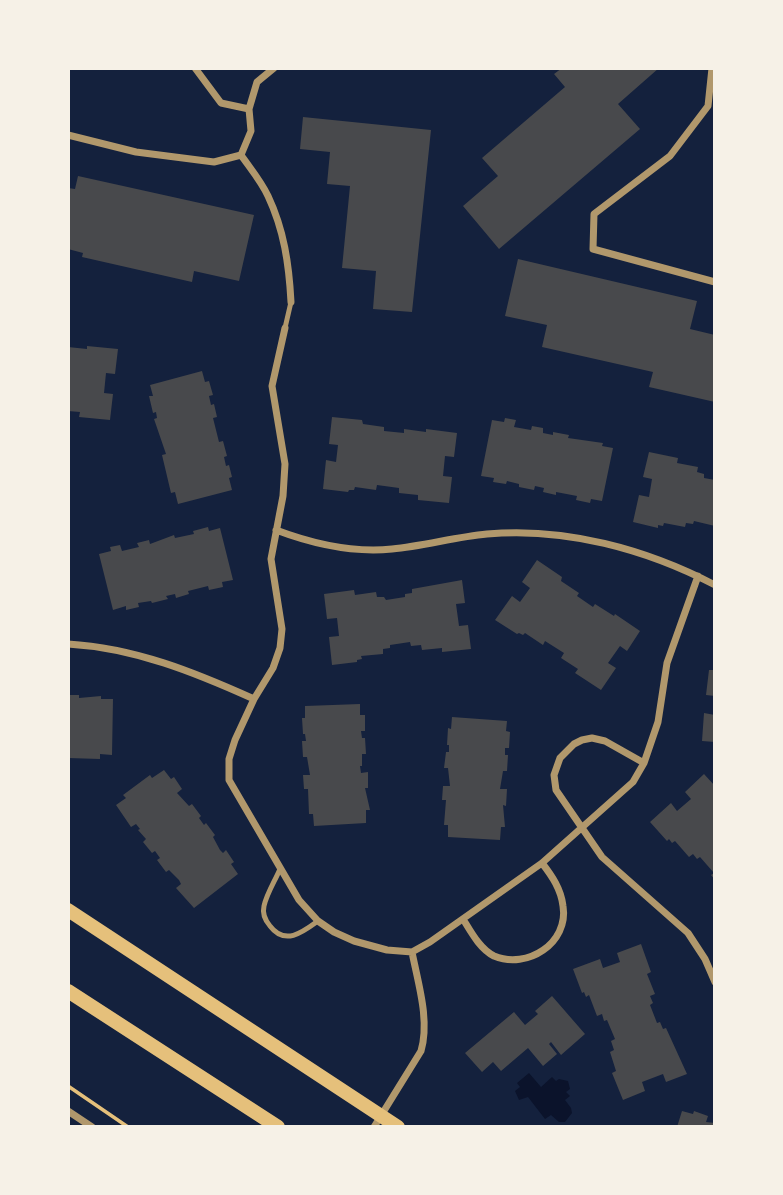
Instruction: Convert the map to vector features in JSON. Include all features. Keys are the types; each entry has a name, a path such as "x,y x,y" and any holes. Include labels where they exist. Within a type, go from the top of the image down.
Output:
{"main road":[{"path":"68,910 377,1121 398,1127"},
{"path":"68,991 278,1127"}],"street":[{"path":"195,68 221,103 249,109"},
{"path":"241,155 251,131 249,109 257,82 274,68"},
{"path":"712,68 711,109 670,156 594,214 593,249 715,282"},
{"path":"68,135 136,152 214,162 241,155"},
{"path":"241,155 267,194 283,236 289,267 291,302"},
{"path":"285,328 272,386 285,464 284,496 271,559 282,629 280,648 273,668 254,699 235,740 229,759 229,780 299,900 318,921 334,933 387,950 412,952 542,863 634,782 644,763 658,722 667,663 698,576"},
{"path":"276,530 302,540 347,549 391,549 487,534 562,535 604,543 698,576 715,585"},
{"path":"68,644 100,646 137,654 199,675 254,699"},
{"path":"644,763 620,748 593,738 574,744 560,758 554,775 556,790 602,857 688,933 705,959 715,982"},
{"path":"463,919 477,940 495,956 515,960 533,957 548,947 558,935 564,918 557,883 542,863"},
{"path":"377,1121 421,1051 424,1039 424,1023 412,952"},
{"path":"68,1111 92,1127"}],"lane":[{"path":"285,328 291,302"},
{"path":"280,869 263,907 265,919 273,931 284,937 295,936 318,921"}],"path":[{"path":"68,1086 128,1127"}],"water":[{"path":"529,1073 541,1087 552,1077 556,1081 568,1081 570,1089 566,1092 570,1096 565,1100 572,1113 565,1122 559,1122 551,1115 545,1119 528,1097 519,1100 515,1091 520,1087 517,1083"}],"building":[{"path":"562,68 659,68 618,104 640,129 499,249 463,206 498,176 482,158 565,87 554,74"},
{"path":"303,117 431,130 412,312 373,309 376,271 342,268 350,186 327,184 330,152 300,149"},
{"path":"78,176 254,215 239,281 194,271 192,282 82,257 83,253 68,249 68,188 75,189"},
{"path":"518,259 697,301 690,329 715,335 715,402 649,387 653,372 542,347 547,325 505,316"},
{"path":"87,346 118,349 115,374 106,373 104,393 113,394 110,420 79,417 80,412 68,411 68,347 87,349"},
{"path":"202,371 205,382 209,381 213,395 209,396 217,417 213,418 219,442 223,441 227,456 224,457 232,477 229,478 232,490 178,504 175,492 171,493 162,455 166,454 154,419 157,418 149,396 153,396 150,385"},
{"path":"332,417 362,420 363,424 384,427 384,431 404,433 404,429 426,432 426,429 457,433 454,457 445,456 443,476 452,477 449,503 418,500 418,495 399,493 399,488 377,485 376,490 355,487 348,492 323,489 326,460 336,462 338,445 329,444"},
{"path":"505,418 516,420 514,427 531,430 532,426 543,428 543,433 569,435 568,438 603,443 602,446 613,448 602,501 591,499 590,503 576,500 577,496 556,492 556,495 543,492 544,488 535,486 534,490 507,481 506,484 493,482 494,478 481,476 492,420 504,422"},
{"path":"649,452 678,458 677,463 698,467 697,472 704,474 704,478 715,480 715,526 694,521 693,524 686,523 685,527 664,523 663,526 658,525 658,528 633,522 639,495 649,497 652,479 643,477"},
{"path":"208,527 209,531 220,528 233,580 222,582 223,587 209,590 208,586 188,591 189,594 176,598 175,594 166,596 168,599 152,603 138,603 139,607 126,610 126,606 113,610 99,554 111,551 110,547 120,545 122,551 139,547 137,543 149,540 150,544 174,535 175,538 194,534 193,531"},
{"path":"537,560 562,577 561,581 579,593 577,596 593,607 595,604 614,616 615,614 640,631 627,651 620,646 608,663 616,668 601,690 575,673 578,669 561,658 564,653 545,641 543,645 525,633 517,634 495,620 512,596 520,602 530,588 522,582"},
{"path":"462,580 465,603 456,604 459,626 468,625 471,649 442,652 442,648 422,650 421,645 411,646 410,642 390,645 390,648 383,649 383,654 361,656 362,659 357,662 332,665 329,637 339,636 337,618 327,619 324,594 354,590 355,595 376,592 377,597 384,597 386,600 405,597 405,594 412,593 412,589"},
{"path":"709,670 715,670 715,696 706,695"},
{"path":"68,695 113,699 112,755 100,754 100,759 68,758"},
{"path":"360,704 360,715 365,715 365,731 361,731 362,738 365,738 366,754 362,754 360,766 361,773 368,772 368,788 365,788 370,810 366,810 366,823 314,826 313,814 309,814 308,789 304,789 303,775 310,775 307,757 303,757 302,741 306,741 302,718 305,718 305,706"},
{"path":"704,713 715,715 715,742 702,741"},
{"path":"452,717 507,721 506,731 510,732 509,748 505,748 505,755 508,755 507,771 503,771 500,789 507,789 506,806 503,805 505,827 501,827 500,840 448,837 448,825 444,825 446,800 442,800 443,786 450,786 448,768 444,768 446,752 449,752 448,728 451,729"},
{"path":"164,770 171,779 174,777 182,789 177,793 189,806 192,804 204,825 206,823 215,835 213,837 220,850 223,853 226,850 238,874 194,908 176,888 181,884 179,880 169,870 166,872 157,860 160,858 155,851 152,853 143,842 146,839 138,830 140,829 136,824 131,827 116,805 126,798 123,795 150,775 152,778"},
{"path":"704,774 715,786 715,880 711,875 714,873 700,857 697,859 693,854 689,857 675,841 667,841 650,822 671,803 677,811 691,799 685,792"},
{"path":"641,944 651,972 647,974 655,994 650,996 653,1003 650,1005 657,1023 660,1022 663,1029 666,1028 687,1074 666,1082 663,1074 642,1082 645,1091 623,1100 612,1073 616,1071 610,1052 614,1050 611,1041 615,1039 607,1020 604,1021 602,1014 597,1016 589,995 586,997 584,992 582,993 573,969 600,959 603,968 620,962 617,953"},
{"path":"552,996 585,1034 561,1055 551,1042 549,1044 557,1054 543,1066 528,1048 501,1071 493,1062 482,1072 465,1053 514,1012 525,1025 538,1014 535,1011"},
{"path":"682,1111 693,1114 694,1111 708,1116 706,1122 715,1123 715,1127 677,1127"}]}
